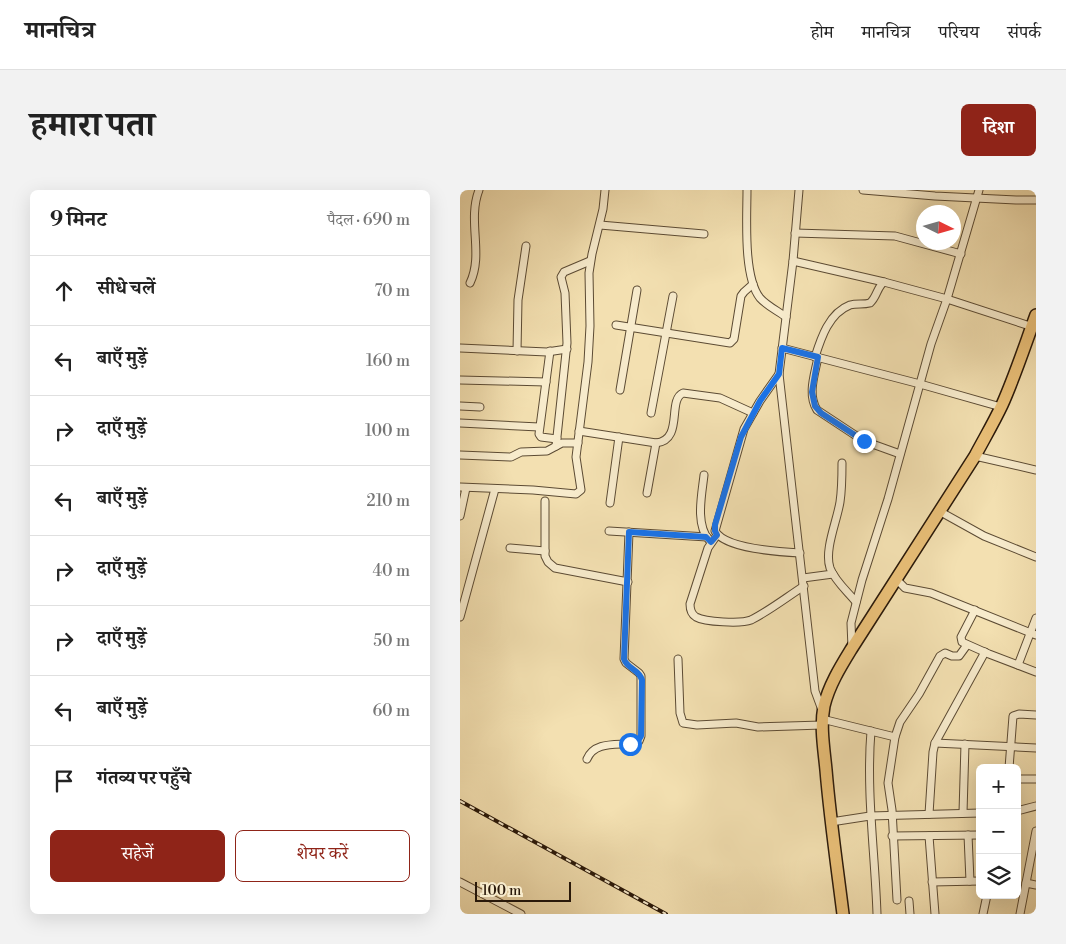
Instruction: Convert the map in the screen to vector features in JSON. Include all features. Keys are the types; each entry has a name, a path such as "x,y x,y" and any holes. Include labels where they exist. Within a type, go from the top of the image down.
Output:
{"main road":[{"path":"843,914 831,822 823,719 829,691 852,648 975,456 1014,379 1034,327 1036,315"}],"street":[{"path":"470,283 476,263 474,211 479,190"},
{"path":"460,516 463,488 579,493 581,487 576,457 589,350 590,261 604,209 604,190"},
{"path":"747,190 748,252 753,284 763,301 786,317"},
{"path":"798,190 793,261 779,374 815,691 823,719"},
{"path":"863,190 900,194 978,194 1016,200 1036,200"},
{"path":"852,648 851,623 856,602 931,344 947,299 978,194"},
{"path":"600,225 704,234"},
{"path":"795,233 895,236 961,254"},
{"path":"517,350 519,293 526,246"},
{"path":"460,455 511,457 521,452 547,452 556,442 567,349 565,293 561,277 564,272 590,261"},
{"path":"793,261 947,299 1034,327"},
{"path":"884,282 870,303 851,305 843,309 832,320 821,338 816,357 812,392 813,402 817,410 864,441 900,454"},
{"path":"616,325 730,343 734,339 741,296 753,284"},
{"path":"620,390 637,290"},
{"path":"651,413 673,296"},
{"path":"460,348 550,352 567,349"},
{"path":"782,348 1001,407"},
{"path":"550,352 539,434 556,442 578,443"},
{"path":"779,374 753,413 741,437 715,525 715,531 717,535 750,548 800,553"},
{"path":"460,380 546,382"},
{"path":"580,432 656,443 663,441 670,434 678,397 681,394 720,398 753,413"},
{"path":"460,406 480,407"},
{"path":"460,423 539,427"},
{"path":"610,503 619,438"},
{"path":"647,494 656,443"},
{"path":"975,456 1036,470"},
{"path":"842,463 840,504 828,556 833,574 856,602"},
{"path":"704,475 701,517 703,531 709,540"},
{"path":"460,617 495,489"},
{"path":"545,500 546,560 555,568 628,582"},
{"path":"938,511 984,536 1036,557"},
{"path":"609,531 709,540 717,535"},
{"path":"587,759 592,750 599,747 635,743 639,741 641,736 641,676 624,659 629,532"},
{"path":"709,540 690,604 692,612 698,618 704,620 748,621 804,582 833,574"},
{"path":"510,548 546,552"},
{"path":"896,579 905,588 924,590 1033,633"},
{"path":"975,610 961,637 962,642 1036,672"},
{"path":"1018,665 1033,633 1036,618"},
{"path":"897,900 892,814 888,783 894,737 900,722 940,656 945,653 959,656 967,645"},
{"path":"929,814 935,743 985,652"},
{"path":"678,659 680,713 683,723 697,725 730,723 758,728 823,719 894,737"},
{"path":"1009,764 1012,719 1014,715 1036,715"},
{"path":"871,731 869,762 870,816 876,914"},
{"path":"935,743 1036,748"},
{"path":"963,813 965,744"},
{"path":"1021,779 1036,779"},
{"path":"1021,810 1036,806"},
{"path":"831,822 892,814 976,813"},
{"path":"1020,914 1035,845 1036,831"},
{"path":"892,836 976,835"},
{"path":"929,836 935,914"},
{"path":"968,836 970,881"},
{"path":"932,882 976,881"},
{"path":"460,882 521,914"},
{"path":"1026,883 1036,885"},
{"path":"983,914 986,899"},
{"path":"909,901 910,914"}],"railway":[{"path":"460,801 666,914"}],"route":[{"path":"630,744 640,740 642,732 642,680 641,674 628,666 624,659 629,532 706,537 711,542 717,535 715,525 741,437 749,419 779,374 782,348 818,357 812,392 813,402 817,410 864,441"}]}
